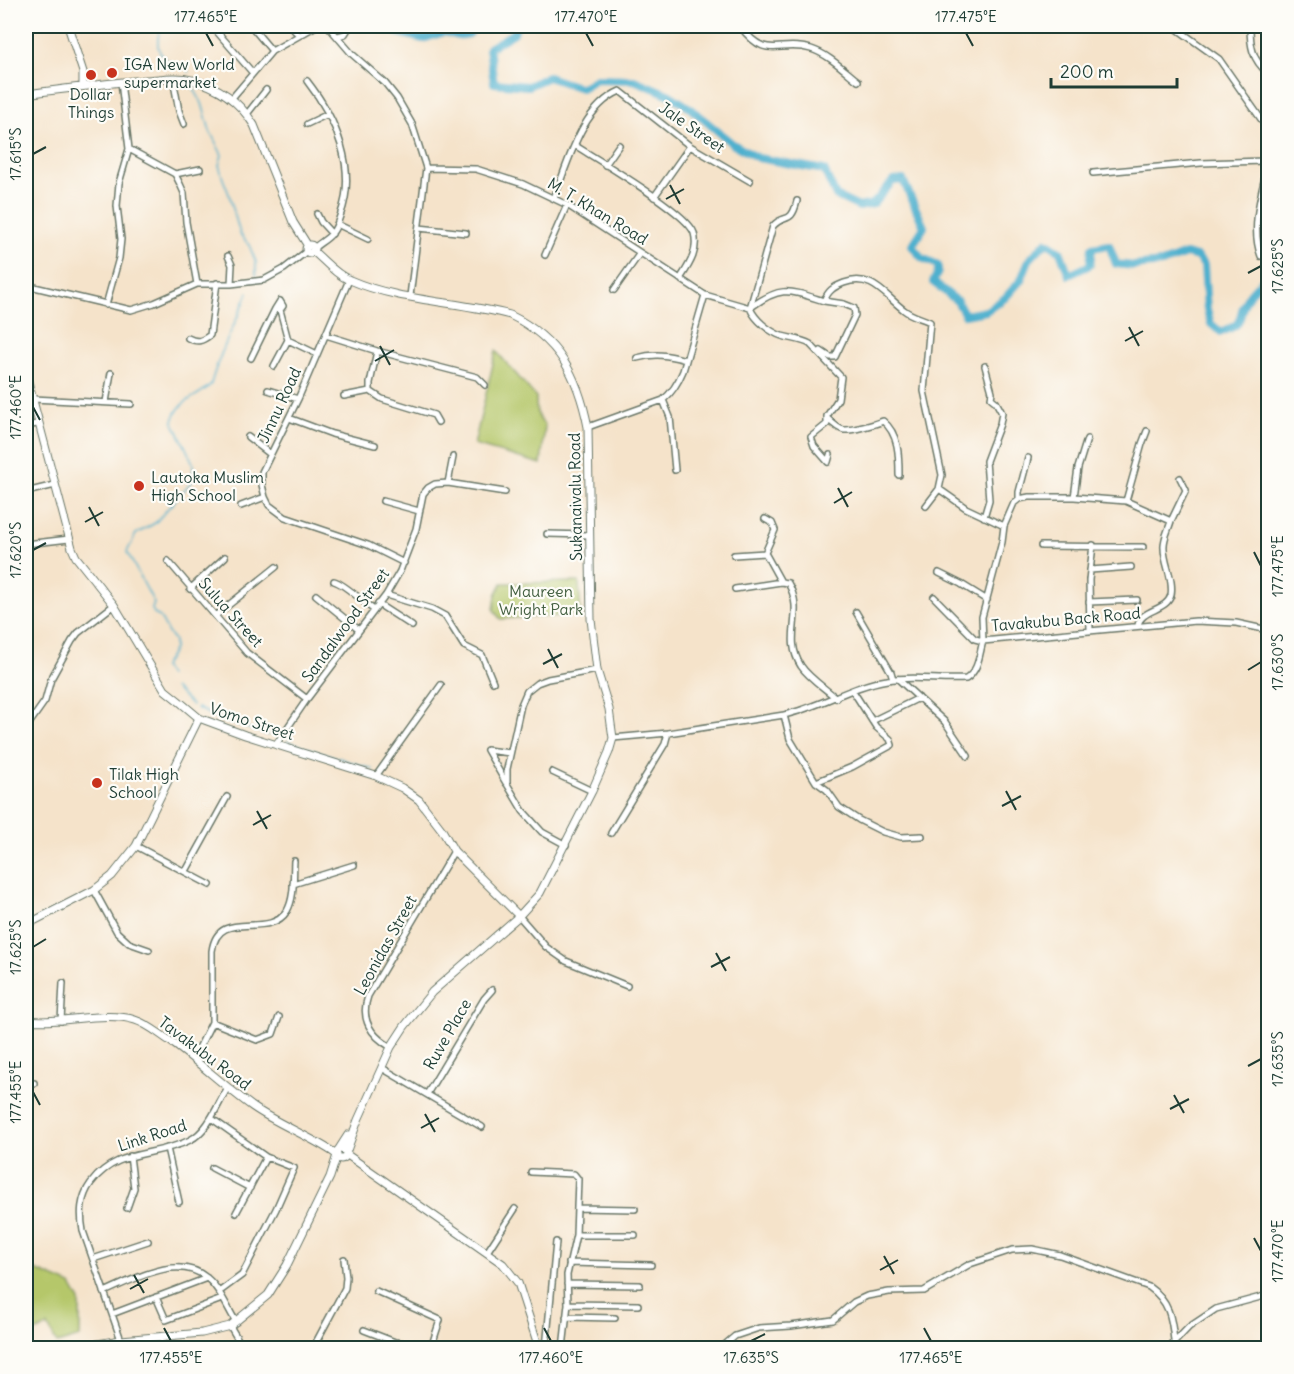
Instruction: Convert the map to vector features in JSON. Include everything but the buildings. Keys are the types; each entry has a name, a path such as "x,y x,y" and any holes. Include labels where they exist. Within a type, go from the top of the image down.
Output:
{"main road":[{"path":"68,26 83,72 83,86"},
{"name":"Sukanaivalu Road","path":"26,94 172,78 191,79 222,90 254,124 293,222 310,249 339,274 349,280 390,292 510,315 548,340 574,378 582,398 588,427 591,619 597,670 609,709 613,738 604,767 546,884 519,916 432,992 412,1015 391,1047 330,1177 280,1275 267,1295 233,1324 202,1333 143,1340 121,1340 74,1348"},
{"name":"Vomo Street","path":"26,374 37,424 76,557 114,605 165,690 199,718 375,776 402,788 419,800 442,830 454,851 519,916"},
{"path":"26,925 94,890 112,876 136,846 199,718"},
{"name":"Tavakubu Road","path":"26,1020 61,1021 120,1017 136,1020 153,1029 194,1058 227,1089 269,1118 366,1169 503,1264 519,1283 539,1348"}],"street":[{"path":"212,26 252,72"},
{"path":"251,26 272,51"},
{"path":"291,26 298,35"},
{"path":"232,98 272,51 316,26"},
{"path":"328,26 352,54 385,83 397,98 412,124 426,168 410,296"},
{"path":"338,36 345,34 350,26"},
{"path":"740,26 754,41 767,48 803,47 818,51 858,81"},
{"path":"1173,26 1219,59 1269,129"},
{"path":"1250,26 1250,44 1253,54 1268,72"},
{"path":"172,78 184,124"},
{"path":"26,285 123,309 140,309 197,284 231,284 264,280 284,269 332,234 344,207 348,176 340,140 321,99 307,81"},
{"path":"106,305 119,258 121,239 117,206 119,183 129,149 122,82"},
{"path":"247,114 266,90"},
{"name":"Jale Street","path":"576,146 583,128 595,109 620,91 690,146 750,181"},
{"path":"307,124 328,114"},
{"path":"605,165 619,145"},
{"path":"554,198 576,146 689,223 694,234 695,251 680,279"},
{"path":"654,197 690,146"},
{"path":"129,149 175,174 184,193 186,222 197,284"},
{"path":"1093,173 1201,163 1269,161 1258,210 1256,235 1257,247 1261,256"},
{"name":"M. T. Khan Road","path":"426,168 476,169 523,184 567,205 705,295 748,307"},
{"path":"175,174 200,169"},
{"path":"748,307 772,226 776,222 790,218 796,201"},
{"path":"545,255 567,205"},
{"path":"317,213 332,234"},
{"path":"337,224 368,239"},
{"path":"419,228 465,233"},
{"path":"614,290 640,253"},
{"path":"228,256 232,265 231,284"},
{"path":"824,301 828,291 857,279 871,283 906,312 930,322 924,391 942,475 939,489 926,506"},
{"name":"Jinnu Road","path":"265,497 261,485 262,472 298,399 349,280"},
{"path":"188,338 195,342 202,341 210,334 217,283"},
{"path":"787,290 850,306 854,308 855,315 835,357 830,357 804,341 778,334 758,320 748,307 764,297 787,290"},
{"path":"588,427 663,400 678,383 705,295"},
{"path":"251,358 278,310 288,340 317,354"},
{"path":"326,335 477,377 485,385"},
{"path":"274,366 288,340"},
{"path":"810,344 841,376 838,399 830,411 827,424 814,434 811,441 828,462 830,455"},
{"path":"370,392 377,351"},
{"path":"637,358 660,354 686,360"},
{"path":"984,517 989,500 986,461 1002,413 991,398 993,392 985,366"},
{"path":"106,402 111,373"},
{"path":"268,390 298,399"},
{"path":"344,396 370,392 382,399 434,415 438,422"},
{"path":"33,399 131,404"},
{"path":"663,400 670,417 675,470"},
{"path":"289,418 332,434 375,445"},
{"path":"828,419 835,426 844,430 875,425 883,421 891,428 896,441 899,475"},
{"path":"26,426 37,424"},
{"path":"1126,501 1147,431"},
{"path":"248,437 270,454"},
{"path":"1074,497 1078,468 1087,439"},
{"path":"453,457 448,483 506,492"},
{"path":"1019,499 1028,458"},
{"path":"1138,625 1139,619 1163,604 1171,594 1164,545 1171,521 1186,491 1180,478"},
{"name":"Sandalwood Street","path":"277,743 307,699 386,595 404,563 414,535 423,494 435,484 448,483"},
{"path":"26,492 55,485"},
{"path":"939,489 966,508 1004,526"},
{"path":"241,506 265,497 269,505 285,517 368,545 404,563"},
{"path":"933,597 975,639 983,640 982,617 1002,542 1004,526 1014,503 1019,499 1074,497 1126,501 1171,521"},
{"path":"383,501 420,511"},
{"path":"765,519 774,525 776,531 765,548 765,552 781,582"},
{"path":"547,534 588,535"},
{"path":"26,544 69,539"},
{"path":"1090,631 1090,570 1093,545"},
{"path":"1041,546 1143,547"},
{"path":"734,555 765,552"},
{"path":"190,589 225,557"},
{"name":"Sulua Street","path":"168,561 247,653 307,699"},
{"path":"215,616 276,567"},
{"path":"1090,570 1131,567"},
{"path":"939,573 987,600"},
{"path":"334,581 343,584 354,596 374,610"},
{"path":"735,589 788,583 796,601 796,619 792,635 797,659 802,669 836,698"},
{"path":"316,595 359,630"},
{"path":"386,595 432,609 445,616 464,646 482,655 493,682"},
{"path":"1089,602 1137,600"},
{"path":"378,604 412,626"},
{"path":"26,728 45,701 51,679 72,641 78,633 114,605"},
{"path":"856,612 895,679 920,698 945,722 968,756"},
{"name":"Tavakubu Back Road","path":"613,738 668,733 784,715 803,711 852,691 895,679 966,679 973,674 983,640 1138,625 1212,621 1236,622 1269,630"},
{"path":"507,784 510,753 521,705 527,691 537,683 548,679 597,670"},
{"path":"375,776 441,685"},
{"path":"816,782 852,767 892,745 891,739 882,733 872,721 852,691"},
{"path":"872,721 920,698"},
{"path":"784,715 790,740 816,782 827,790 839,807 883,832 901,837 922,836"},
{"path":"610,833 665,744 668,733"},
{"path":"510,753 487,750 523,812 532,823 542,832 566,845"},
{"path":"552,772 592,791"},
{"path":"186,872 227,797"},
{"path":"136,846 210,885"},
{"name":"Leonidas Street","path":"391,1047 375,1036 366,1022 365,1004 454,851"},
{"path":"194,1058 212,1022 212,951 215,938 222,930 229,927 263,925 286,913 293,884 294,861"},
{"path":"293,884 354,865"},
{"path":"94,890 117,932 129,943 149,950"},
{"path":"519,916 546,947 566,961 627,986"},
{"path":"61,1021 63,982"},
{"name":"Ruve Place","path":"427,1094 484,999 492,990"},
{"path":"212,1022 257,1040 273,1034 279,1017"},
{"path":"382,1068 482,1127"},
{"path":"26,1083 34,1083"},
{"name":"Link Road","path":"121,1340 83,1231 80,1214 87,1189 99,1173 109,1165 130,1156 190,1140 201,1132 227,1089"},
{"path":"211,1118 266,1157 294,1168 242,1275 219,1292"},
{"path":"166,1148 179,1202"},
{"path":"127,1208 134,1188 130,1156"},
{"path":"236,1213 266,1157"},
{"path":"212,1168 250,1188"},
{"path":"531,1172 576,1175 578,1179 576,1235 569,1263 568,1305 563,1348"},
{"path":"577,1208 635,1209"},
{"path":"487,1252 515,1209"},
{"path":"576,1235 635,1235"},
{"path":"93,1259 148,1241"},
{"path":"546,1348 556,1242"},
{"path":"721,1348 735,1336 759,1328 833,1320 854,1302 867,1296 924,1290 970,1264 1012,1250 1026,1248 1060,1256 1149,1287 1159,1293 1168,1306 1173,1321 1174,1341"},
{"path":"313,1348 345,1288 344,1259"},
{"path":"569,1263 651,1265"},
{"path":"104,1292 159,1270 188,1269 207,1278 219,1292 243,1348"},
{"path":"112,1314 207,1278"},
{"path":"567,1284 640,1286"},
{"path":"364,1330 395,1342 431,1347 440,1320 376,1291"},
{"path":"1168,1348 1188,1327 1216,1309 1269,1295"},
{"path":"156,1298 165,1320 222,1299"},
{"path":"568,1305 638,1305"},
{"path":"566,1317 615,1318"},
{"path":"143,1340 145,1348"}],"green space":[{"path":"496,351 536,397 537,412 545,425 541,464 474,445"},
{"name":"Maureen Wright Park","path":"579,582 581,615 500,619 494,610 496,595 502,583"},
{"path":"26,1266 71,1285 80,1301 80,1337 57,1344 48,1326 28,1335 26,1333"},
{"path":"216,1343 227,1348 176,1348"}],"waterway":[{"path":"162,26 158,38 160,51 166,60 187,65 188,72"},
{"path":"341,33 342,26"},
{"path":"372,26 423,39 444,32 458,36 469,34 476,26"},
{"path":"516,26 514,33 489,48 494,83 528,86 548,77 581,88 596,79 634,80 670,95 690,108 733,144 758,158 824,170 836,196 859,207 873,204 893,181 903,180 924,227 912,246 922,258 938,265 938,272 933,282 957,301 965,315 986,311 1005,298 1021,280 1029,260 1046,242 1060,251 1069,275 1090,265 1092,248 1109,245 1116,264 1134,266 1162,263 1186,254 1197,257 1204,265 1207,310 1211,324 1221,332 1238,323 1248,297 1268,274"},
{"path":"194,89 202,103 210,131 222,155 219,165 240,234 249,245 256,262 256,275"},
{"path":"169,676 163,667 174,649 174,640 160,617 154,614 152,609 154,603 127,552 136,534 155,523 193,480 193,463 173,421 180,407 211,384 223,349 248,293"},
{"path":"174,688 192,705"},
{"path":"197,708 219,719 269,735"},
{"path":"287,741 372,769"}],"place":[{"name":"IGA New World supermarket","path":"112,73"},
{"name":"Dollar Things","path":"91,75"},
{"name":"Lautoka Muslim High School","path":"139,486"},
{"name":"Tilak High School","path":"97,783"}]}
